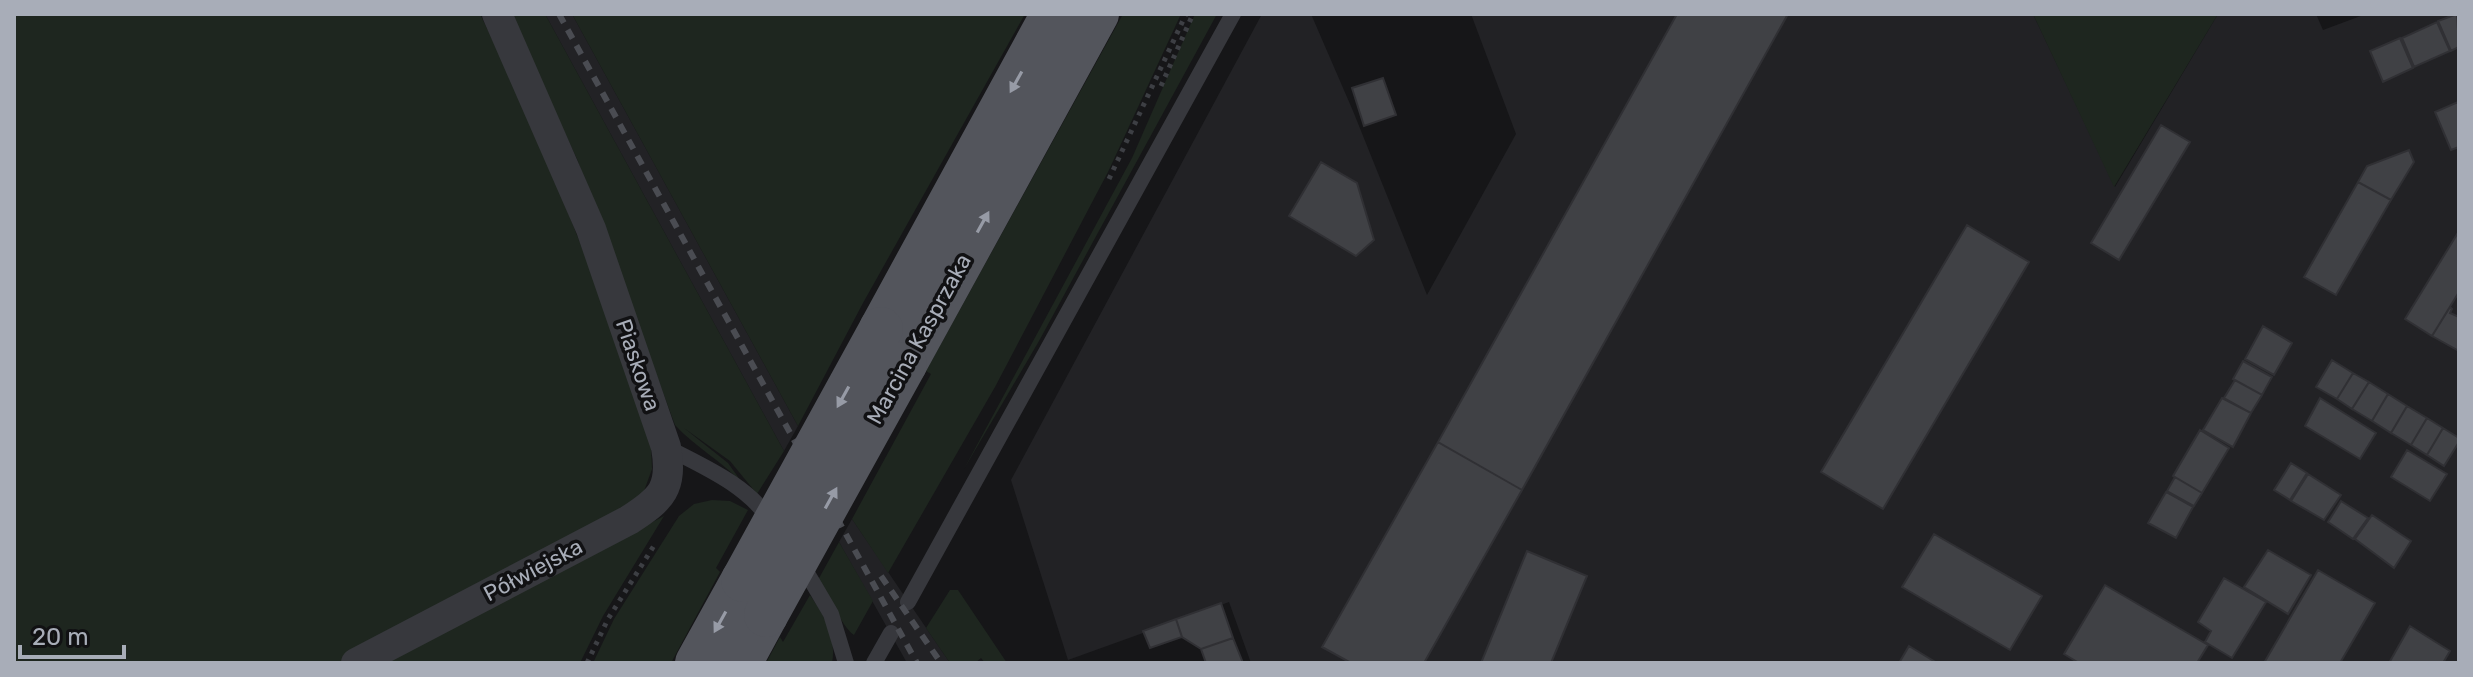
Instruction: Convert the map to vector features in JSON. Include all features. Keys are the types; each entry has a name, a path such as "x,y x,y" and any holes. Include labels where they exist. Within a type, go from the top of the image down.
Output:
{"main road":[{"name":"Marcina Kasprzaka","path":"740,663 754,598 881,329 1053,14"},
{"name":"Marcina Kasprzaka","path":"697,663 754,598 905,364 1097,14"}],"street":[{"name":"Piaskowa","path":"497,14 591,229 666,447"},
{"name":"Półwiejska","path":"356,663 649,508 661,496 667,483 669,465 666,447"}],"lane":[{"path":"908,602 1233,14"},
{"path":"666,447 734,484 765,512 831,614 846,663"},
{"path":"874,663 891,633"}],"shaded area":[{"path":"14,14 480,14 531,119 611,321 651,446 652,469 644,491 633,503 345,663 14,663"},
{"path":"509,14 545,14 784,451 757,494 730,461 684,428 728,463 743,484 675,425 577,159"},
{"path":"545,14 572,14 798,426 784,451"},
{"path":"572,14 1025,14 863,303 798,426"},
{"path":"1123,14 1181,14 1108,172 995,387 888,573 852,519 931,374 926,371"},
{"path":"1195,14 1217,14 1039,341 964,469 1132,158"},
{"path":"1262,14 1311,14 1427,295 1516,134 1471,14 2033,14 2115,187 2218,14 2316,14 2323,30 2366,14 2459,14 2459,663 1251,663 1229,602 1068,660 1011,480"},
{"path":"2033,14 2218,14 2114,187"},
{"path":"712,500 730,501 748,510 716,568 720,572 671,663 593,663 614,619 679,516 694,504"},
{"path":"664,516 603,616 580,663 383,663"},
{"path":"852,519 950,663 907,663 839,542"},
{"path":"839,542 873,601 854,635 818,580"},
{"path":"950,590 958,590 1007,663 985,663 981,658 975,663 950,663 926,628"},
{"path":"810,595 831,636 832,663 766,663 780,637 783,642"}],"building":[{"path":"1677,14 1788,14 1522,490 1438,442"},
{"path":"2457,14 2459,47 2451,51 2438,21"},
{"path":"2437,22 2450,51 2414,67 2402,38"},
{"path":"2400,38 2413,68 2383,82 2370,51"},
{"path":"1383,78 1396,115 1364,126 1352,88"},
{"path":"2458,102 2459,147 2451,150 2435,112"},
{"path":"2161,125 2190,142 2119,260 2091,243"},
{"path":"2409,150 2414,162 2391,200 2358,182 2367,166"},
{"path":"1321,162 1357,183 1374,240 1356,256 1289,216"},
{"path":"2358,182 2391,200 2336,295 2304,277"},
{"path":"1967,225 2029,262 1883,509 1821,472"},
{"path":"2459,231 2459,292 2432,336 2405,319"},
{"path":"2450,307 2450,313 2459,317 2459,351 2432,336"},
{"path":"2263,326 2292,343 2274,375 2245,359"},
{"path":"2332,360 2353,373 2337,399 2316,387"},
{"path":"2243,361 2272,377 2262,395 2233,379"},
{"path":"2353,373 2369,382 2352,409 2337,399"},
{"path":"2235,380 2262,395 2251,413 2224,398"},
{"path":"2369,382 2388,394 2372,421 2352,409"},
{"path":"2388,394 2407,406 2391,433 2372,421"},
{"path":"2222,398 2251,413 2233,447 2203,430"},
{"path":"2320,398 2376,433 2360,459 2305,426"},
{"path":"2407,406 2427,418 2411,445 2391,433"},
{"path":"2427,418 2443,428 2427,455 2411,445"},
{"path":"2443,428 2459,438 2444,466 2427,455"},
{"path":"2200,430 2229,448 2202,493 2173,476"},
{"path":"1438,442 1522,490 1424,663 1351,663 1322,647"},
{"path":"2407,450 2447,474 2430,501 2391,477"},
{"path":"2291,463 2307,473 2290,500 2274,490"},
{"path":"2308,474 2341,495 2324,520 2291,501"},
{"path":"2175,477 2202,493 2194,506 2167,491"},
{"path":"2166,492 2193,507 2176,538 2148,523"},
{"path":"2341,501 2368,518 2353,539 2328,522"},
{"path":"2372,515 2411,541 2394,568 2355,539"},
{"path":"1934,534 2042,596 2010,650 1902,587"},
{"path":"2268,550 2311,575 2288,614 2244,587"},
{"path":"1527,551 1587,576 1551,663 1481,663"},
{"path":"2318,570 2375,603 2340,663 2264,663"},
{"path":"2224,578 2266,602 2232,658 2205,642 2211,631 2198,622"},
{"path":"2105,585 2208,645 2197,663 2079,663 2064,654"},
{"path":"1221,603 1233,638 1201,649 1182,637 1176,619"},
{"path":"1176,619 1182,637 1150,648 1143,631"},
{"path":"2410,626 2450,651 2443,663 2389,663"},
{"path":"1233,638 1243,663 1206,663 1201,649"},
{"path":"1909,646 1937,663 1899,663"}],"railway":[{"path":"559,14 917,663"},
{"path":"881,576 941,663"}]}
